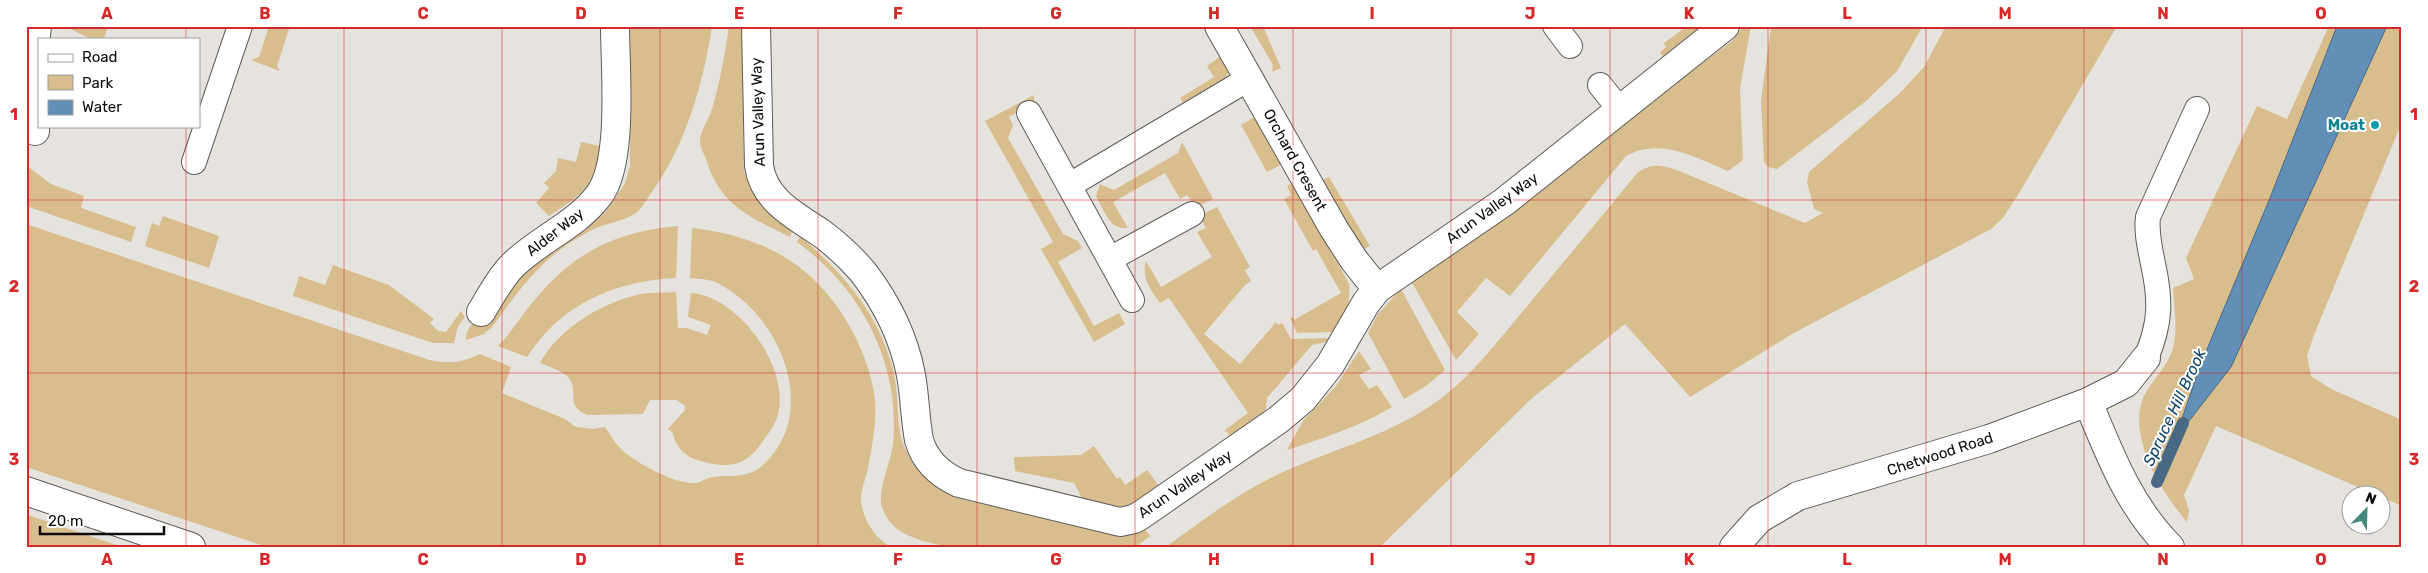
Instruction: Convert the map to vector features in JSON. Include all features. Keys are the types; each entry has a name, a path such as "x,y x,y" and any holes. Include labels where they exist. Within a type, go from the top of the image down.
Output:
{"main road":[{"name":"Alder Way","path":"481,312 511,267 570,223 590,205 604,186 611,166 614,146 615,26"},
{"name":"Arun Valley Way","path":"756,26 759,166 763,183 777,204 843,251 863,273 880,298 895,325 904,349 921,448 933,467 953,481 1120,522 1134,519 1278,420 1303,399 1326,372 1366,303 1377,289 1488,214 1725,26"},
{"name":"Orchard Cresent","path":"1219,26 1334,229 1354,260 1377,289"},
{"path":"35,131 37,38"},
{"name":"Chetwood Road","path":"1734,547 1760,520 1798,496 1989,439 2088,402 2126,383 2146,358"},
{"path":"2088,402 2128,493 2146,520 2170,547"},
{"path":"26,491 191,547"}],"lane":[{"path":"194,162 208,91 240,26"},
{"path":"1555,26 1570,46"},
{"path":"1070,185 1250,78"},
{"path":"1600,85 1620,110"},
{"path":"2146,358 2156,331 2160,308 2147,233 2148,217 2197,109"},
{"path":"1029,113 1132,300"},
{"path":"1110,259 1192,214"}],"green space":[{"path":"64,26 108,26 104,38 89,38"},
{"path":"269,26 290,26 277,66 280,71 251,60 259,57"},
{"path":"630,26 712,26 698,93 673,157 662,177 638,211 624,219 592,230 560,250 524,284 492,327 484,334 466,340 468,329 472,324 477,320 482,327 489,322 530,265 606,212 625,183 630,166"},
{"path":"729,26 742,26 744,171 757,199 774,218 792,231 790,237 750,216 728,199 712,175 701,146 701,133 711,113"},
{"path":"1250,26 1263,26 1281,68 1272,72 1273,65"},
{"path":"1687,26 1705,26 1665,59 1660,52 1666,47 1664,43"},
{"path":"1744,26 1749,26 1750,31 1740,89 1743,160 1728,171 1690,155 1665,149 1652,148 1626,156 1510,296 1486,278 1457,312 1479,334 1456,360 1411,281 1732,41"},
{"path":"1771,26 1923,26 1897,71 1866,101 1777,169 1768,167 1764,162 1761,101"},
{"path":"1946,26 2117,26 2021,190 2003,218 1991,229 1792,334 1690,397 1625,324 1531,399 1380,547 1166,547 1251,489 1301,464 1362,441 1401,423 1421,412 1452,390 1487,355 1638,172 1643,169 1657,166 1677,170 1805,223 1823,213 1814,209 1807,182 1809,172 1900,93 1924,67"},
{"path":"2329,26 2337,26 2270,198 2200,366 2176,437 2386,27 2402,26 2402,122 2307,356 2311,376 2331,389 2402,420 2402,506 2390,501 2390,486 2356,486 2216,426 2184,495 2189,510 2187,522 2159,482 2144,449 2139,417 2142,401 2167,362 2173,348 2175,326 2173,288 2194,279 2186,258 2257,106 2287,119"},
{"path":"1221,56 1229,72 1226,77 1183,103 1180,98 1214,77 1207,66"},
{"path":"1034,95 1034,102 1009,117 1013,125 1008,138 1063,234 1078,241 1082,248 1058,262 1094,326 1119,313 1125,324 1094,342 1041,249 1053,242 985,121"},
{"path":"1256,116 1282,164 1267,172 1241,125"},
{"path":"581,142 600,146 595,171 591,180 577,196 549,216 536,203 549,188 544,183 556,171 558,158 576,162"},
{"path":"1182,142 1213,199 1196,207 1187,195 1180,199 1165,173 1113,202 1128,228 1116,226 1108,218 1096,196 1100,184 1114,190 1178,153"},
{"path":"26,165 51,184 84,196 81,208 136,227 131,242 26,206"},
{"path":"1329,177 1370,246 1364,249 1349,229 1323,180"},
{"path":"1294,182 1349,284 1349,298 1346,309 1335,332 1297,333 1290,318 1293,317 1294,320 1341,293 1316,249 1313,251 1284,199 1291,195 1287,186"},
{"path":"1217,207 1250,267 1245,270 1251,281 1245,285 1204,334 1240,364 1276,322 1278,325 1282,323 1291,339 1332,338 1331,341 1312,345 1267,398 1265,416 1232,438 1225,430 1248,413 1169,298 1160,303 1148,284 1145,273 1146,261 1161,287 1212,257 1197,232 1206,228 1199,216"},
{"path":"163,216 219,236 209,268 145,246 152,223 159,226"},
{"path":"26,224 429,360 455,362 480,354 511,367 502,393 565,419 576,427 593,429 605,427 621,449 636,460 666,476 695,483 716,477 743,475 757,470 763,465 780,443 789,419 791,393 786,366 775,341 760,318 741,299 716,282 690,278 692,228 741,238 763,246 783,256 802,269 819,285 835,303 849,325 862,352 872,381 875,400 875,426 861,497 863,512 874,532 891,547 267,547 26,467"},
{"path":"678,226 676,278 632,284 611,290 591,299 556,323 527,357 498,346 554,279 584,255 619,238"},
{"path":"800,236 846,282 874,321 893,369 902,441 911,460 933,483 960,499 1115,534 1144,528 1150,536 1136,547 978,548 930,543 914,538 897,529 886,515 881,503 883,481 893,444 894,414 890,385 883,357 872,330 858,305 820,261 797,242"},
{"path":"333,265 389,285 434,319 430,323 438,331 446,332 461,311 465,317 458,326 454,343 433,343 293,296 299,276 325,285"},
{"path":"1401,289 1445,370 1426,386 1404,399 1368,333 1378,314"},
{"path":"676,292 678,328 687,328 707,335 711,325 688,317 691,293 709,297 726,307 742,320 757,337 768,356 776,376 780,395 776,421 756,450 749,457 735,464 717,465 697,460 678,446 673,433 668,429 685,410 685,406 677,400 650,400 643,414 588,415 576,408 573,387 568,377 540,363 558,339 583,318 597,310 641,294"},
{"path":"1359,351 1371,369 1359,375 1369,389 1377,385 1392,407 1354,426 1287,450 1303,421 1336,386"},
{"path":"1094,446 1117,479 1120,477 1125,485 1147,470 1160,487 1131,504 1117,506 1083,500 1074,483 1015,471 1014,457 1081,455"},
{"path":"26,514 31,516 122,547 26,547"}],"water":[{"path":"2337,26 2387,26 2231,367 2175,439 2200,366 2270,198"}],"waterway":[{"name":"Spruce Hill Brook","path":"2157,482 2183,423"}],"place":[{"name":"Moat","path":"2375,125"}]}
